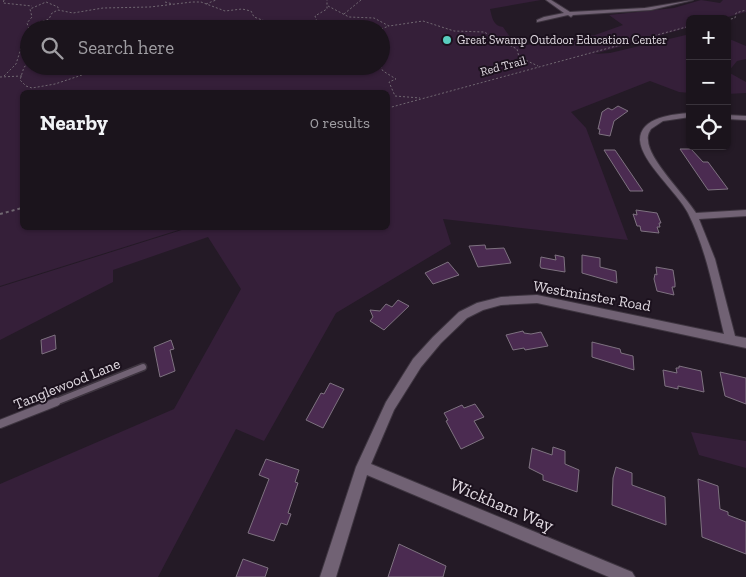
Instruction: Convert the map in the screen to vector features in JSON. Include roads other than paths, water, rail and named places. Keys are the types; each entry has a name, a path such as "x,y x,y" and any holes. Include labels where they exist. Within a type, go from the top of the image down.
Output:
{"street":[{"path":"548,0 571,15"},
{"path":"538,21 543,18 571,15 647,10 691,0"},
{"path":"686,116 666,118 657,122 646,130 644,140 648,152 693,216 708,252 731,340"},
{"path":"731,117 746,118"},
{"path":"693,216 746,213"},
{"name":"Westminster Road","path":"328,577 363,467 390,406 417,363 449,327 463,315 482,306 518,299 537,299 746,343"},
{"name":"Wickham Way","path":"363,467 627,577"}],"lane":[{"name":"Tanglewood Lane","path":"0,424 143,367"}],"place":[{"name":"Great Swamp Outdoor Education Center","path":"447,40"}]}
